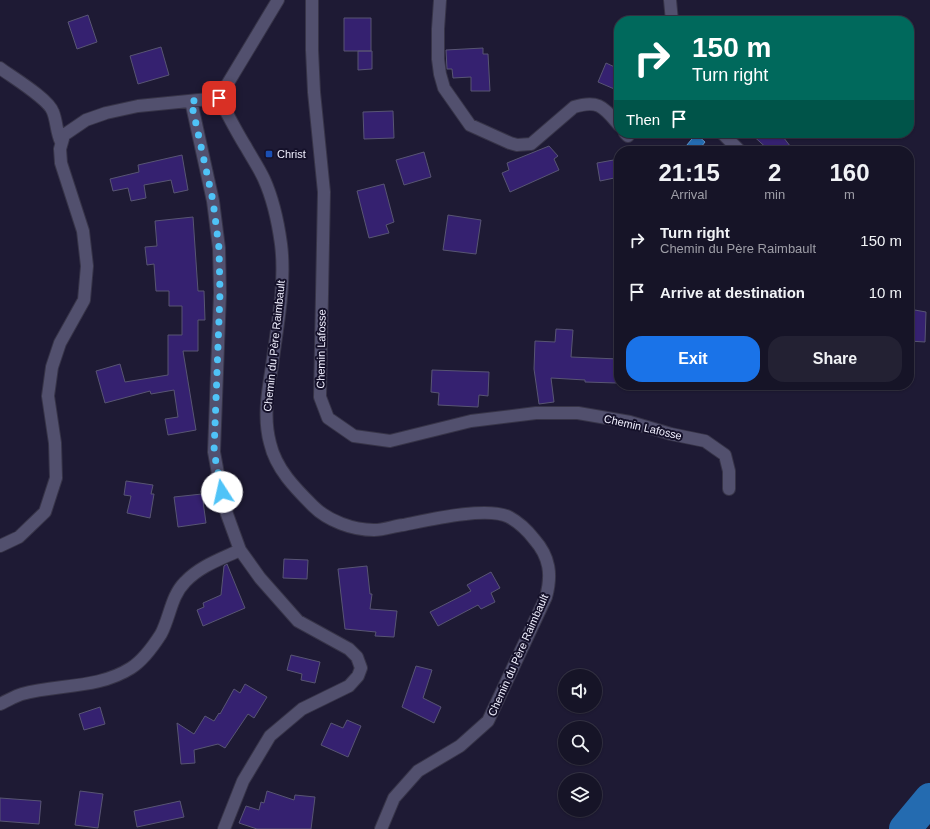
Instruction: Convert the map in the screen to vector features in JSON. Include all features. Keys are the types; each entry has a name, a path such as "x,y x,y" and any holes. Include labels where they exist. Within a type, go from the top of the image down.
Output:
{"street":[{"path":"0,546 19,536 45,512 56,478 55,442 48,396 52,367 60,343 84,300 87,266 83,231 61,163 61,142 64,135 72,128 86,120 106,113 138,106 219,98 278,0"},
{"name":"Chemin Lafosse","path":"312,0 314,92 324,192 320,397 328,418 354,436 390,441 471,422 536,413 578,413 630,422 671,434 705,441 710,444 725,455 729,471 729,488"},
{"path":"440,0 438,29 438,59 440,74 444,88 470,125 510,143 518,145 531,144 574,107 583,104 594,103 604,108 614,119"},
{"path":"670,0 672,16"},
{"path":"0,68 47,103 53,111 56,131 61,142"},
{"name":"Chemin du Père Raimbault","path":"219,98 264,179 276,214 281,246 282,280 278,324 266,402 267,423 270,444 279,466 291,484 315,508 330,519 356,528 375,530 434,518 471,514 489,513 508,516 524,526 540,546 550,568 550,582 546,597 488,720 460,746 418,771 394,798 381,829"},
{"path":"191,101 213,201 219,248 220,293 214,452 224,506 240,550 260,578 298,621 349,649 357,657 361,668 358,676 349,686 302,709 270,736 243,781 224,829"},
{"path":"727,138 735,146"},
{"path":"0,704 22,694 88,684 112,677 132,668 146,654 161,634 172,602 185,582 205,566 240,550"}],"water":[{"path":"693,138 700,138 705,142 702,146 686,146"}],"building":[{"path":"88,15 97,42 77,49 68,22"},
{"path":"344,18 371,18 371,51 344,51"},
{"path":"161,47 169,75 138,84 130,56"},
{"path":"483,48 483,54 488,54 490,91 471,91 471,77 453,78 452,69 447,69 446,50"},
{"path":"358,51 372,51 372,69 358,70"},
{"path":"606,63 614,67 614,89 598,82"},
{"path":"393,111 394,138 364,139 363,112"},
{"path":"756,138 784,138 790,146 764,146"},
{"path":"549,146 558,156 554,159 559,170 510,192 502,173 509,170 507,163"},
{"path":"424,152 431,177 404,185 396,160"},
{"path":"182,155 188,190 174,193 171,180 144,185 146,198 131,201 128,188 113,191 110,179 139,172 138,165"},
{"path":"614,160 614,178 600,181 597,163"},
{"path":"384,184 394,222 386,225 389,233 369,238 357,191"},
{"path":"448,215 481,220 476,254 443,250"},
{"path":"193,217 198,291 204,291 205,320 198,320 198,351 183,351 196,430 168,435 165,419 178,417 174,390 151,394 150,391 105,403 96,371 120,364 125,382 168,375 168,335 182,335 182,306 169,306 169,291 156,291 154,264 147,265 145,247 157,246 155,221"},
{"path":"914,310 926,312 925,342 914,341"},
{"path":"556,329 573,330 571,357 614,359 614,383 585,382 585,380 551,378 554,402 539,404 534,369 535,341 555,342"},
{"path":"432,370 489,372 488,396 479,395 478,407 438,405 439,393 431,392"},
{"path":"126,481 153,485 151,494 154,494 150,518 127,513 131,496 124,495"},
{"path":"202,494 206,523 178,527 174,497"},
{"path":"284,559 308,560 307,579 283,578"},
{"path":"227,564 245,608 203,626 197,610 204,607 203,603 221,595 224,566"},
{"path":"367,566 370,594 372,594 370,609 397,611 394,637 375,636 376,632 345,629 338,569"},
{"path":"491,572 500,588 491,593 495,602 481,609 478,605 438,626 430,612 471,591 467,585"},
{"path":"291,655 320,662 315,683 301,680 302,674 287,670"},
{"path":"416,666 432,670 423,698 441,707 434,723 402,707"},
{"path":"245,684 267,697 254,718 248,714 225,748 218,744 194,750 195,763 181,764 177,723 194,734 205,716 214,721 219,713 220,714 234,689 240,693"},
{"path":"100,707 105,724 84,730 79,714"},
{"path":"347,720 361,726 348,757 321,745 331,723 343,728"},
{"path":"80,791 103,794 98,828 75,825"},
{"path":"267,791 294,800 295,795 315,797 311,829 257,829 239,823 246,806 259,810 261,802 264,803"},
{"path":"0,798 41,801 39,824 0,821"},
{"path":"180,801 184,817 137,827 134,811"}],"waterway":[{"path":"905,829 930,799"}],"place":[{"name":"Christ","path":"269,154"}],"route":[{"path":"219,98 191,101 213,201 219,248 220,293 214,452 222,492"}]}
